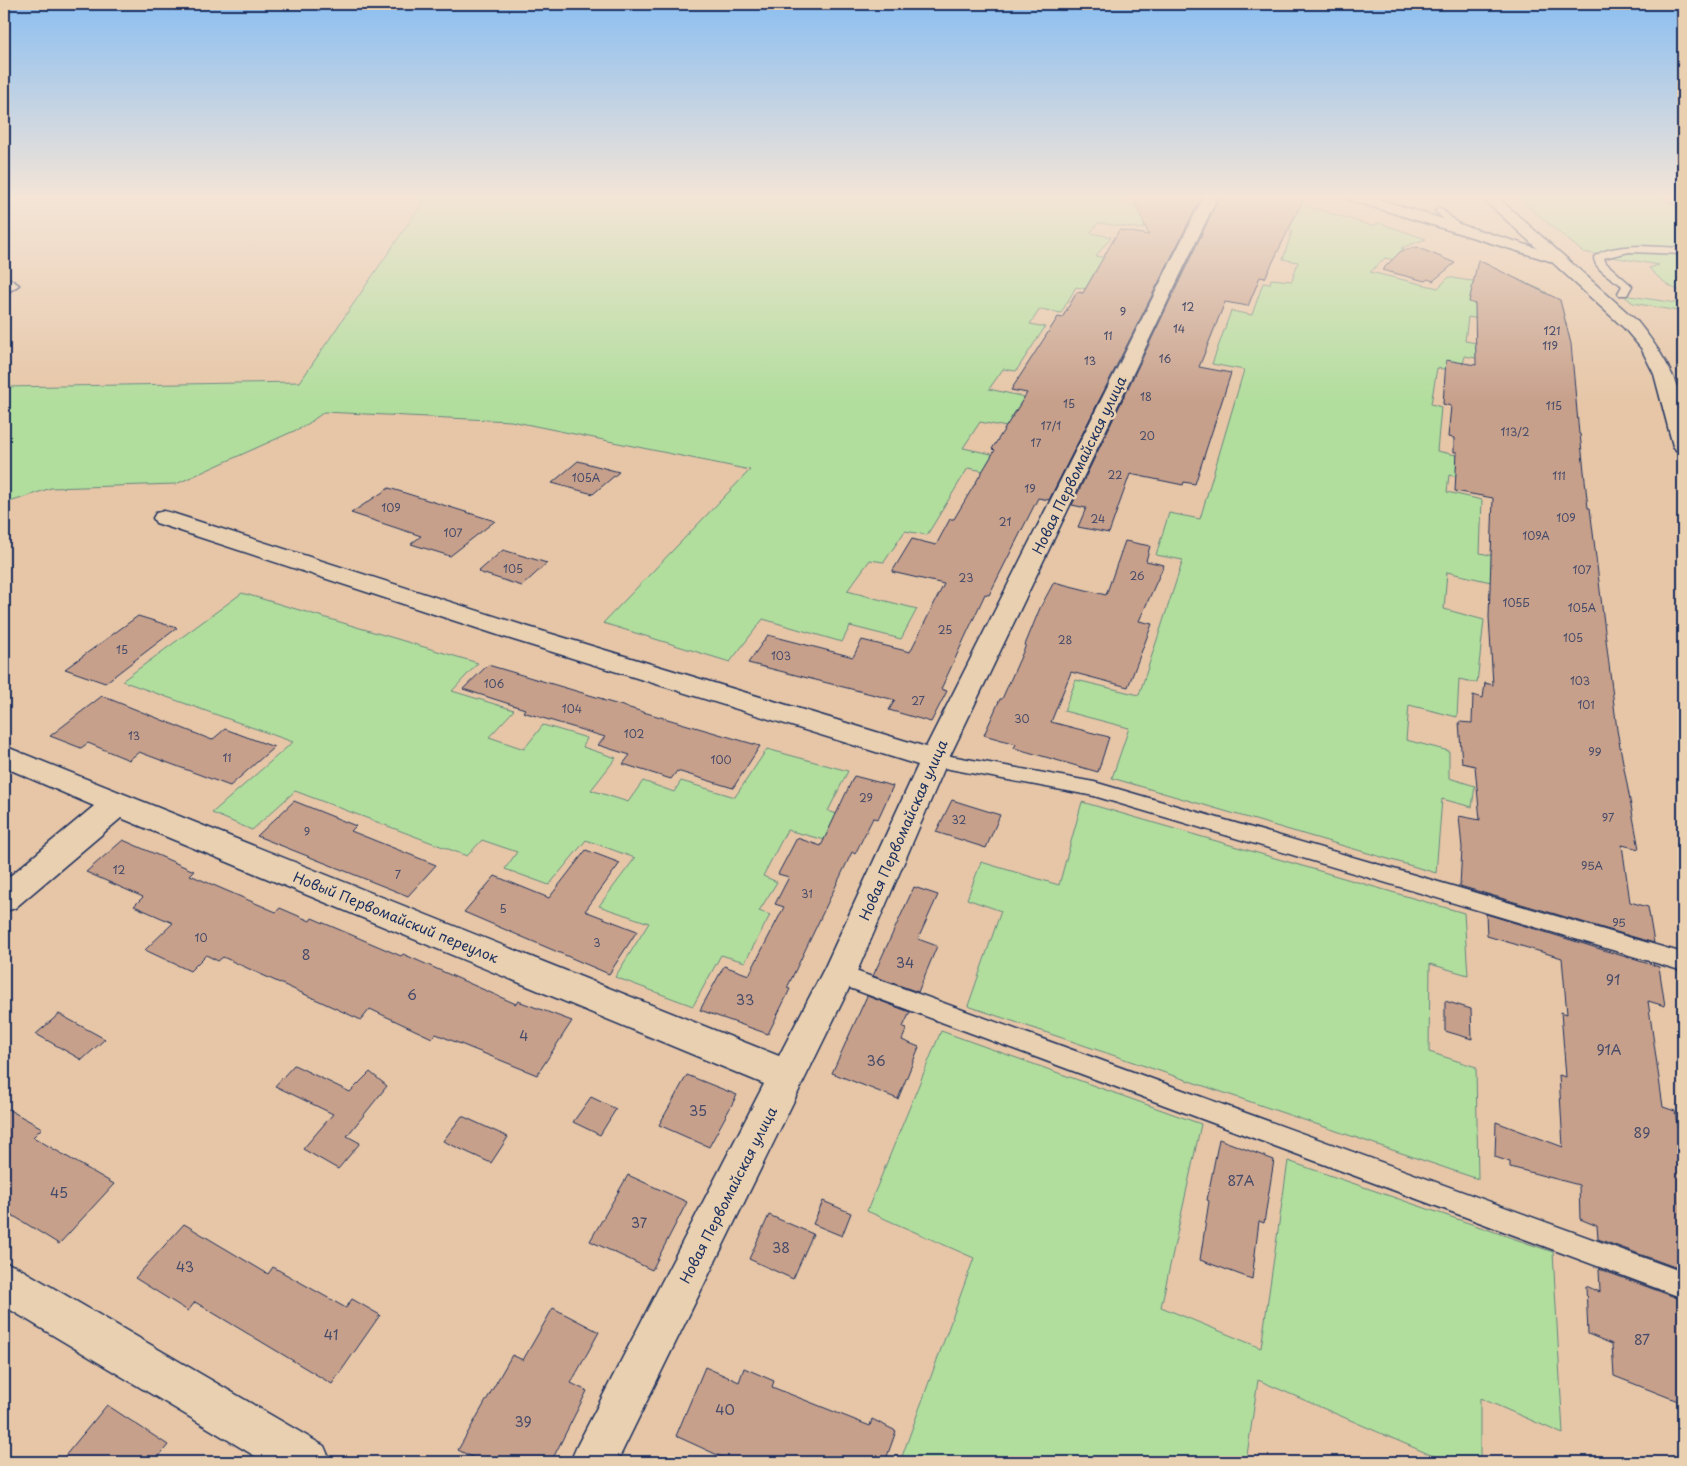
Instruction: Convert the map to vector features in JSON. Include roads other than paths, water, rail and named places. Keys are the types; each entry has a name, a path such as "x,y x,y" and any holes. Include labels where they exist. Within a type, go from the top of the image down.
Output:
{"street":[{"name":"Новая Первомайская улица","path":"593,1462 839,974 934,760 1177,264"},
{"path":"1564,264 1630,324 1649,348 1663,374 1683,446"},
{"path":"164,518 513,631 934,760"},
{"name":"Новый Первомайский переулок","path":"4,756 117,804 788,1077"},
{"path":"4,899 117,804"},
{"path":"4,1283 308,1462"}],"lane":[{"path":"1601,264 1622,279 1627,286 1623,293"},
{"path":"4,278 14,285 4,292"},
{"path":"934,760 1094,789 1683,962"},
{"path":"839,974 1683,1284"}]}
